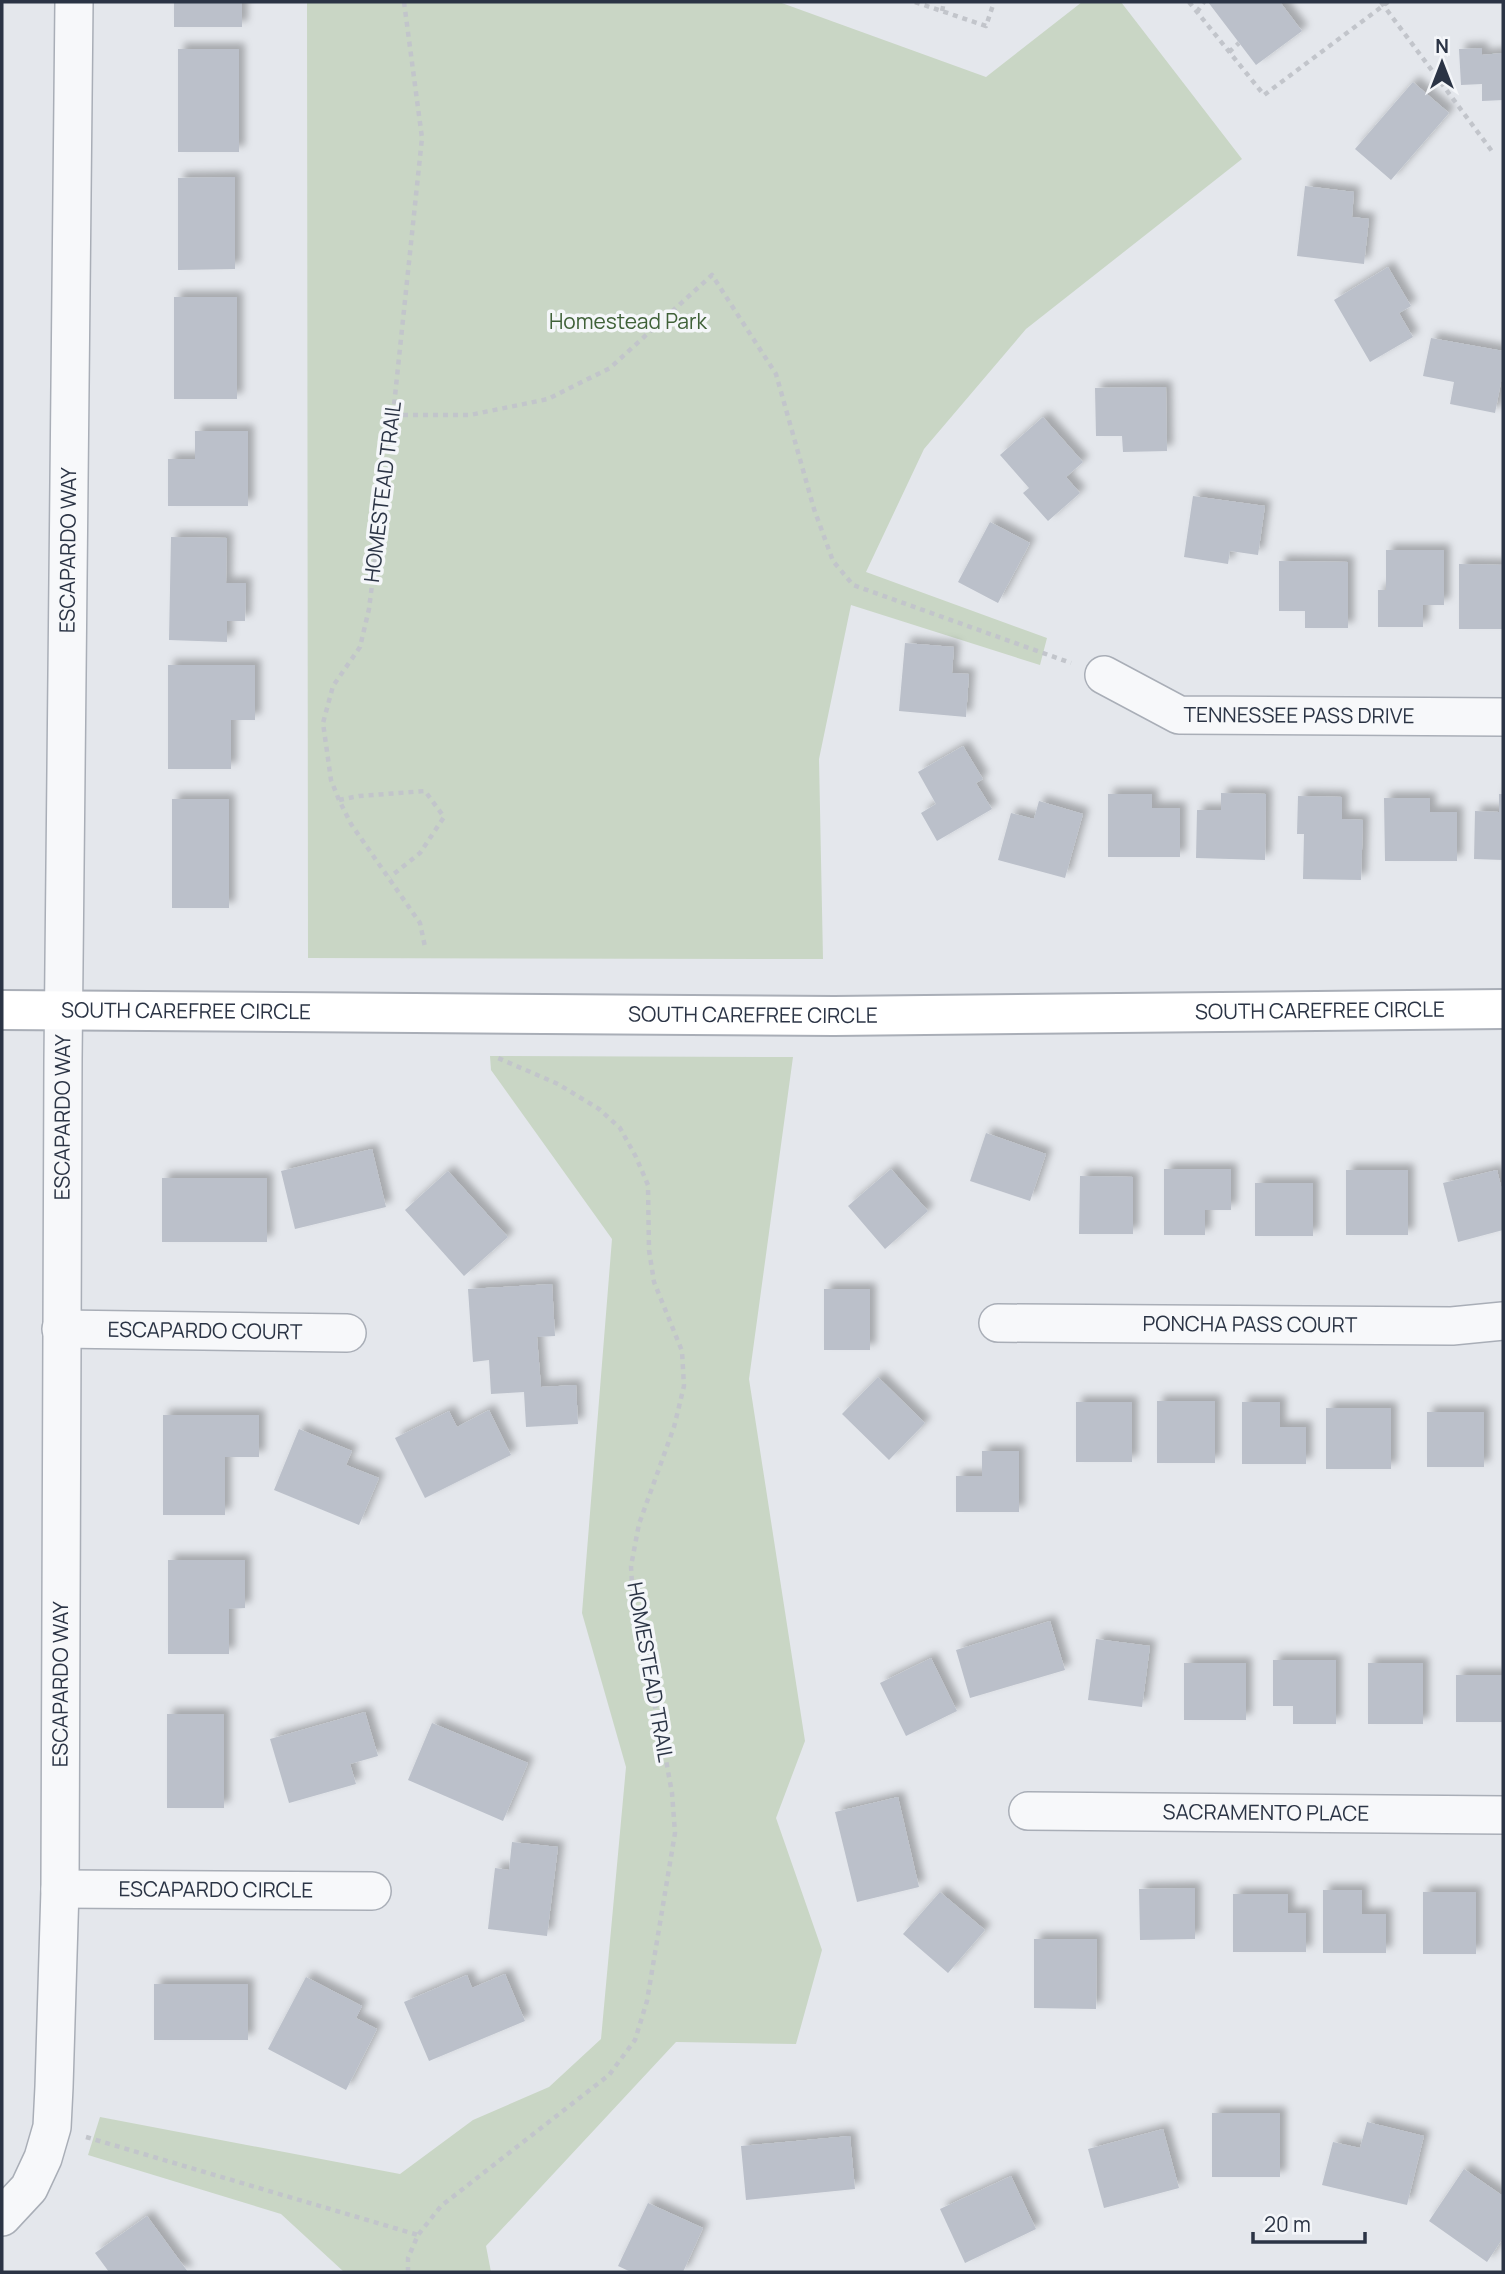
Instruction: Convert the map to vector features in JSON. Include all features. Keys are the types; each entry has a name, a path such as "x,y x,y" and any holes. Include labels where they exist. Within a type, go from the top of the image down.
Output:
{"main road":[{"name":"SOUTH CAREFREE CIRCLE","path":"2,1010 834,1016 1503,1009"}],"street":[{"name":"ESCAPARDO WAY","path":"2,2217 29,2188 43,2158 52,2127 60,1889 61,1329 74,2"},
{"name":"TENNESSEE PASS DRIVE","path":"1104,675 1179,715 1503,717"},
{"name":"PONCHA PASS COURT","path":"998,1323 1452,1326 1503,1321"},
{"name":"ESCAPARDO COURT","path":"61,1329 347,1333"},
{"name":"SACRAMENTO PLACE","path":"1028,1811 1503,1815"},
{"name":"ESCAPARDO CIRCLE","path":"60,1889 372,1891"}],"path":[{"name":"HOMESTEAD TRAIL","path":"404,2 422,138 393,415 366,622 360,646 333,686 323,723 331,779 339,800 351,824 420,923 425,947"},
{"path":"915,2 986,26 995,2"},
{"path":"943,11 944,2"},
{"path":"1189,2 1264,95 1384,3 1494,154"},
{"path":"1197,12 1204,2"},
{"path":"1229,51 1239,43"},
{"path":"393,415 470,415 548,399 610,368 712,275 776,374 814,509 833,561 853,585 1104,675"},
{"path":"339,800 425,791 444,817 420,853 390,877"},
{"name":"HOMESTEAD TRAIL","path":"408,2272 408,2258 418,2235 441,2206 609,2075 635,2040 647,2001 675,1833 672,1793 664,1749 633,1603 631,1566 639,1524 674,1427 684,1386 682,1351 654,1282 649,1250 648,1185 620,1128 599,1109 558,1084 498,1058"},
{"path":"52,2127 418,2235"}],"green space":[{"name":"Homestead Park","path":"307,2 779,2 986,77 1082,2 1121,2 1242,159 1026,329 924,449 866,572 1047,638 1040,665 851,605 819,759 823,959 308,958"},
{"path":"490,1056 793,1057 749,1379 805,1741 776,1818 822,1950 796,2044 676,2042 486,2246 491,2272 344,2272 281,2214 88,2155 100,2117 400,2174 473,2120 549,2087 601,2039 626,1767 582,1613 612,1239 491,1070"}],"building":[{"path":"174,2 242,2 242,27 174,27"},
{"path":"1208,2 1280,2 1302,31 1256,65"},
{"path":"1482,48 1482,55 1503,53 1503,100 1482,101 1482,84 1461,85 1459,49"},
{"path":"178,49 239,49 239,152 178,152"},
{"path":"1413,82 1449,113 1391,180 1355,149"},
{"path":"235,177 235,269 178,270 178,178"},
{"path":"1305,186 1354,192 1352,217 1369,219 1364,264 1297,256"},
{"path":"1388,267 1411,306 1399,313 1413,337 1370,362 1334,300"},
{"path":"174,297 237,297 237,399 174,399"},
{"path":"1431,338 1503,351 1503,372 1495,413 1450,404 1454,382 1423,376"},
{"path":"1166,387 1167,451 1123,452 1122,436 1096,436 1095,388"},
{"path":"1043,417 1083,462 1066,477 1080,493 1048,521 1023,493 1029,488 1000,455"},
{"path":"195,431 248,431 248,506 168,506 168,459 195,459"},
{"path":"1193,496 1265,506 1258,555 1230,551 1228,564 1184,557"},
{"path":"990,522 1030,543 998,603 958,582"},
{"path":"171,537 227,538 226,583 246,583 245,621 227,621 227,642 169,640"},
{"path":"1386,550 1444,550 1444,605 1423,605 1423,627 1378,627 1378,590 1386,590"},
{"path":"1279,561 1348,562 1348,628 1305,628 1305,611 1279,611"},
{"path":"1459,564 1503,565 1502,629 1459,629"},
{"path":"905,643 954,647 952,673 969,674 966,717 899,711"},
{"path":"168,665 255,665 255,720 231,720 231,769 168,769"},
{"path":"963,746 983,779 976,783 992,809 937,841 921,813 936,804 918,772"},
{"path":"1221,793 1266,794 1265,860 1196,858 1197,810 1221,810"},
{"path":"1108,794 1152,794 1152,808 1180,808 1180,857 1108,857"},
{"path":"1499,794 1503,794 1503,860 1474,859 1475,811 1499,812"},
{"path":"1298,796 1342,797 1342,819 1363,820 1361,880 1303,879 1304,834 1297,834"},
{"path":"1384,798 1430,798 1430,812 1457,812 1457,861 1385,861"},
{"path":"172,799 229,799 229,908 172,908"},
{"path":"1039,801 1083,814 1065,878 998,860 1011,813 1034,819"},
{"path":"986,1133 1046,1154 1030,1201 970,1181"},
{"path":"372,1149 386,1207 295,1229 281,1171"},
{"path":"891,1169 928,1211 885,1249 848,1206"},
{"path":"1164,1169 1231,1169 1231,1210 1205,1210 1205,1235 1164,1235"},
{"path":"1346,1170 1408,1170 1408,1235 1346,1235"},
{"path":"1497,1170 1503,1194 1503,1230 1458,1242 1443,1183"},
{"path":"448,1171 508,1237 464,1276 405,1210"},
{"path":"1080,1176 1133,1177 1133,1234 1079,1234"},
{"path":"162,1178 267,1178 267,1242 162,1242"},
{"path":"1255,1183 1313,1183 1313,1236 1255,1236"},
{"path":"552,1284 555,1336 537,1337 541,1387 576,1385 578,1424 526,1427 524,1392 491,1394 489,1360 473,1362 468,1289"},
{"path":"824,1289 870,1289 870,1350 824,1350"},
{"path":"878,1377 925,1423 889,1460 842,1414"},
{"path":"1157,1401 1215,1401 1215,1463 1157,1463"},
{"path":"1076,1402 1132,1402 1132,1462 1076,1462"},
{"path":"1242,1402 1280,1402 1280,1427 1306,1427 1306,1464 1242,1464"},
{"path":"1326,1408 1391,1408 1391,1469 1326,1469"},
{"path":"489,1410 511,1455 425,1498 395,1438 449,1411 457,1427"},
{"path":"1427,1412 1484,1412 1484,1467 1427,1467"},
{"path":"163,1415 259,1415 259,1457 225,1457 225,1515 163,1515"},
{"path":"299,1429 352,1451 346,1465 379,1478 359,1525 274,1490"},
{"path":"982,1451 1019,1451 1019,1512 956,1512 956,1476 982,1476"},
{"path":"168,1560 245,1560 245,1608 229,1609 229,1654 168,1654"},
{"path":"1050,1621 1065,1670 970,1698 956,1650"},
{"path":"1096,1639 1150,1646 1142,1707 1088,1700"},
{"path":"931,1658 957,1711 906,1736 880,1683"},
{"path":"1273,1660 1336,1660 1336,1724 1293,1724 1293,1706 1273,1706"},
{"path":"1184,1663 1246,1663 1246,1720 1184,1720"},
{"path":"1368,1663 1423,1663 1423,1724 1368,1724"},
{"path":"1456,1675 1503,1675 1503,1722 1456,1722"},
{"path":"365,1712 378,1756 350,1764 356,1784 289,1803 270,1739"},
{"path":"167,1714 224,1714 224,1808 167,1808"},
{"path":"432,1723 528,1763 503,1821 408,1780"},
{"path":"898,1797 919,1887 857,1902 835,1812"},
{"path":"512,1842 558,1847 547,1936 488,1929 495,1868 509,1870"},
{"path":"1195,1888 1195,1939 1140,1940 1139,1889"},
{"path":"1323,1890 1362,1890 1362,1914 1386,1914 1386,1953 1323,1953"},
{"path":"940,1892 985,1930 948,1973 903,1934"},
{"path":"1423,1892 1476,1892 1476,1954 1423,1954"},
{"path":"1233,1894 1288,1894 1288,1913 1306,1913 1306,1952 1233,1952"},
{"path":"1034,1939 1097,1939 1096,2009 1034,2008"},
{"path":"505,1974 525,2021 429,2061 404,2002 467,1975 472,1988"},
{"path":"306,1977 362,2006 356,2018 377,2029 346,2090 268,2049"},
{"path":"154,1984 248,1984 248,2040 154,2040"},
{"path":"1212,2113 1280,2113 1280,2177 1212,2177"},
{"path":"1367,2122 1424,2136 1407,2205 1322,2185 1333,2142 1360,2148"},
{"path":"1163,2129 1179,2188 1104,2208 1088,2149"},
{"path":"850,2136 855,2189 746,2200 741,2146"},
{"path":"1464,2169 1503,2196 1503,2238 1487,2262 1429,2221"},
{"path":"1011,2176 1036,2229 965,2263 940,2209"},
{"path":"648,2203 703,2228 683,2272 631,2272 618,2266"},
{"path":"147,2216 188,2272 109,2272 95,2253"}]}
